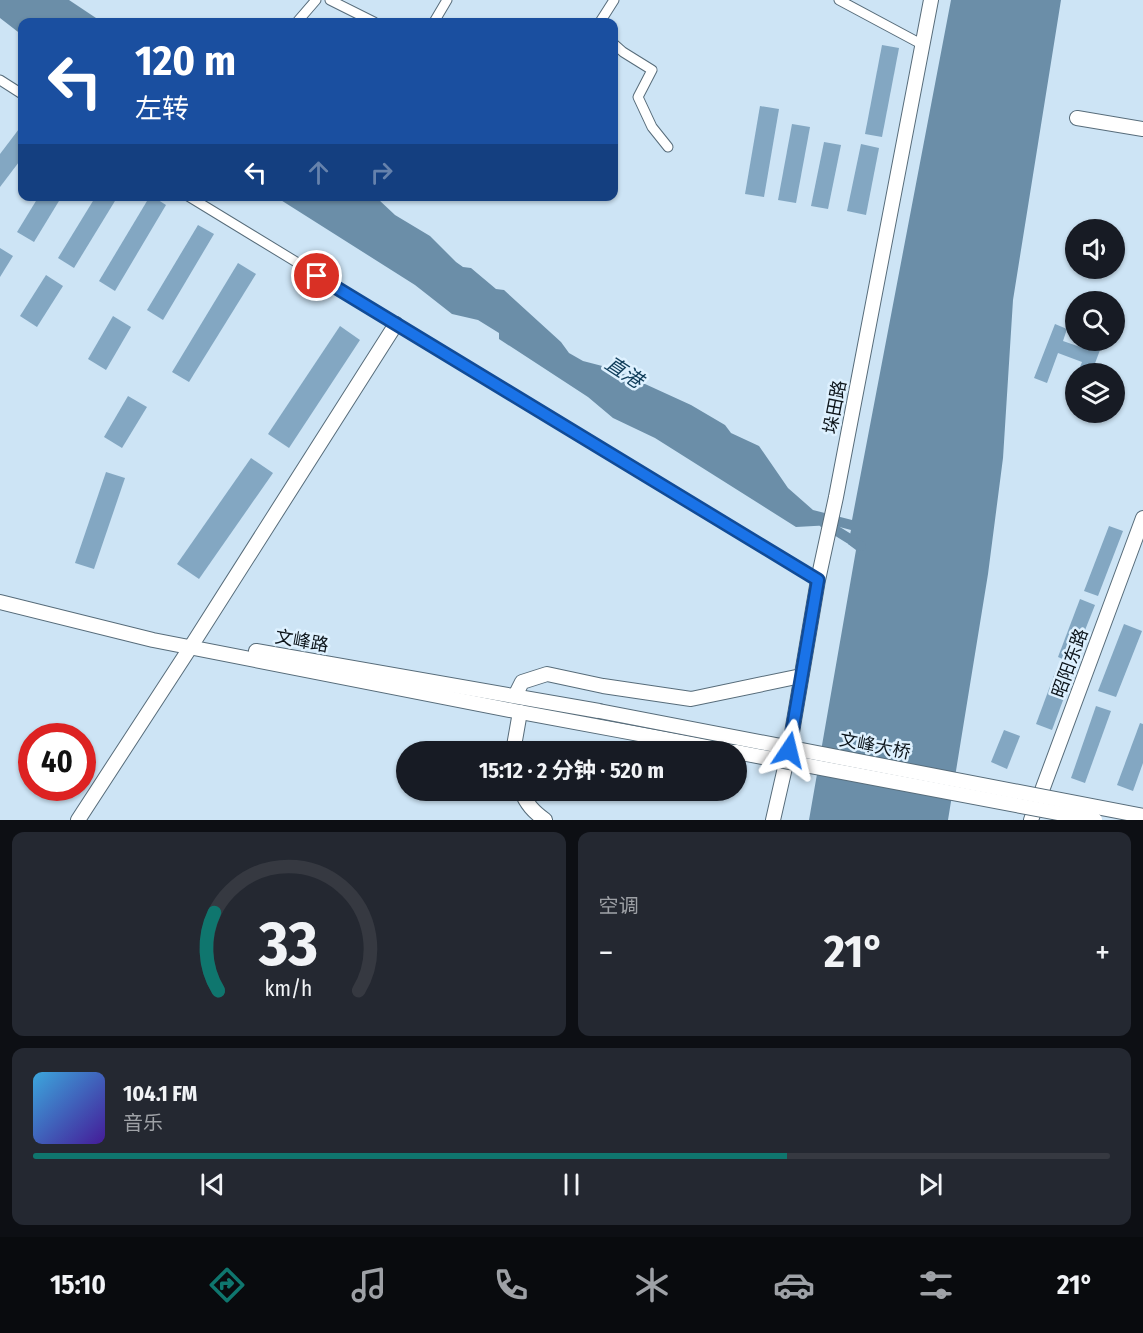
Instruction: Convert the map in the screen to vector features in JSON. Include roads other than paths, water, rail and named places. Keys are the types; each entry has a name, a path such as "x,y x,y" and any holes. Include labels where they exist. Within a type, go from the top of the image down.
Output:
{"street":[{"path":"300,18 316,0"},
{"path":"330,0 366,18"},
{"path":"436,18 447,0"},
{"path":"603,18 614,0"},
{"path":"838,0 923,45"},
{"name":"垛田路","path":"773,820 789,750 818,580 931,0"},
{"path":"618,48 652,70 638,97 652,127 668,147"},
{"path":"0,80 18,91"},
{"path":"1077,118 1143,129"},
{"path":"196,201 818,580"},
{"path":"78,820 396,324"},
{"name":"昭阳东路","path":"1031,820 1143,518"},
{"name":"文峰路","path":"0,594 192,644 520,712 598,718"},
{"name":"文峰路","path":"0,602 98,627 515,696 598,718"},
{"path":"515,696 522,682 547,674 603,686 691,699 801,676"},
{"path":"515,741 520,712"},
{"name":"文峰大桥","path":"598,718 691,741"},
{"name":"文峰大桥","path":"598,718 1143,816"},
{"name":"文峰大桥","path":"747,754 1095,820"},
{"path":"525,801 536,814 545,820"}],"water":[{"path":"0,0 69,0 96,18 18,18 18,32 0,18"},
{"path":"951,0 1061,0 1013,300 1003,458 988,574 948,820 809,820 856,550 848,544 851,530 832,525 796,527 655,438 613,418 588,397 499,339 499,333 478,320 452,314 415,285 282,201 380,201 395,215 430,236 456,262 463,267 471,268 496,289 504,290 561,342 569,353 583,361 610,368 691,405 725,425 731,433 759,446 788,488 813,510 852,520"}],"waterway":[{"name":"直港","path":"824,523 861,546"}]}
